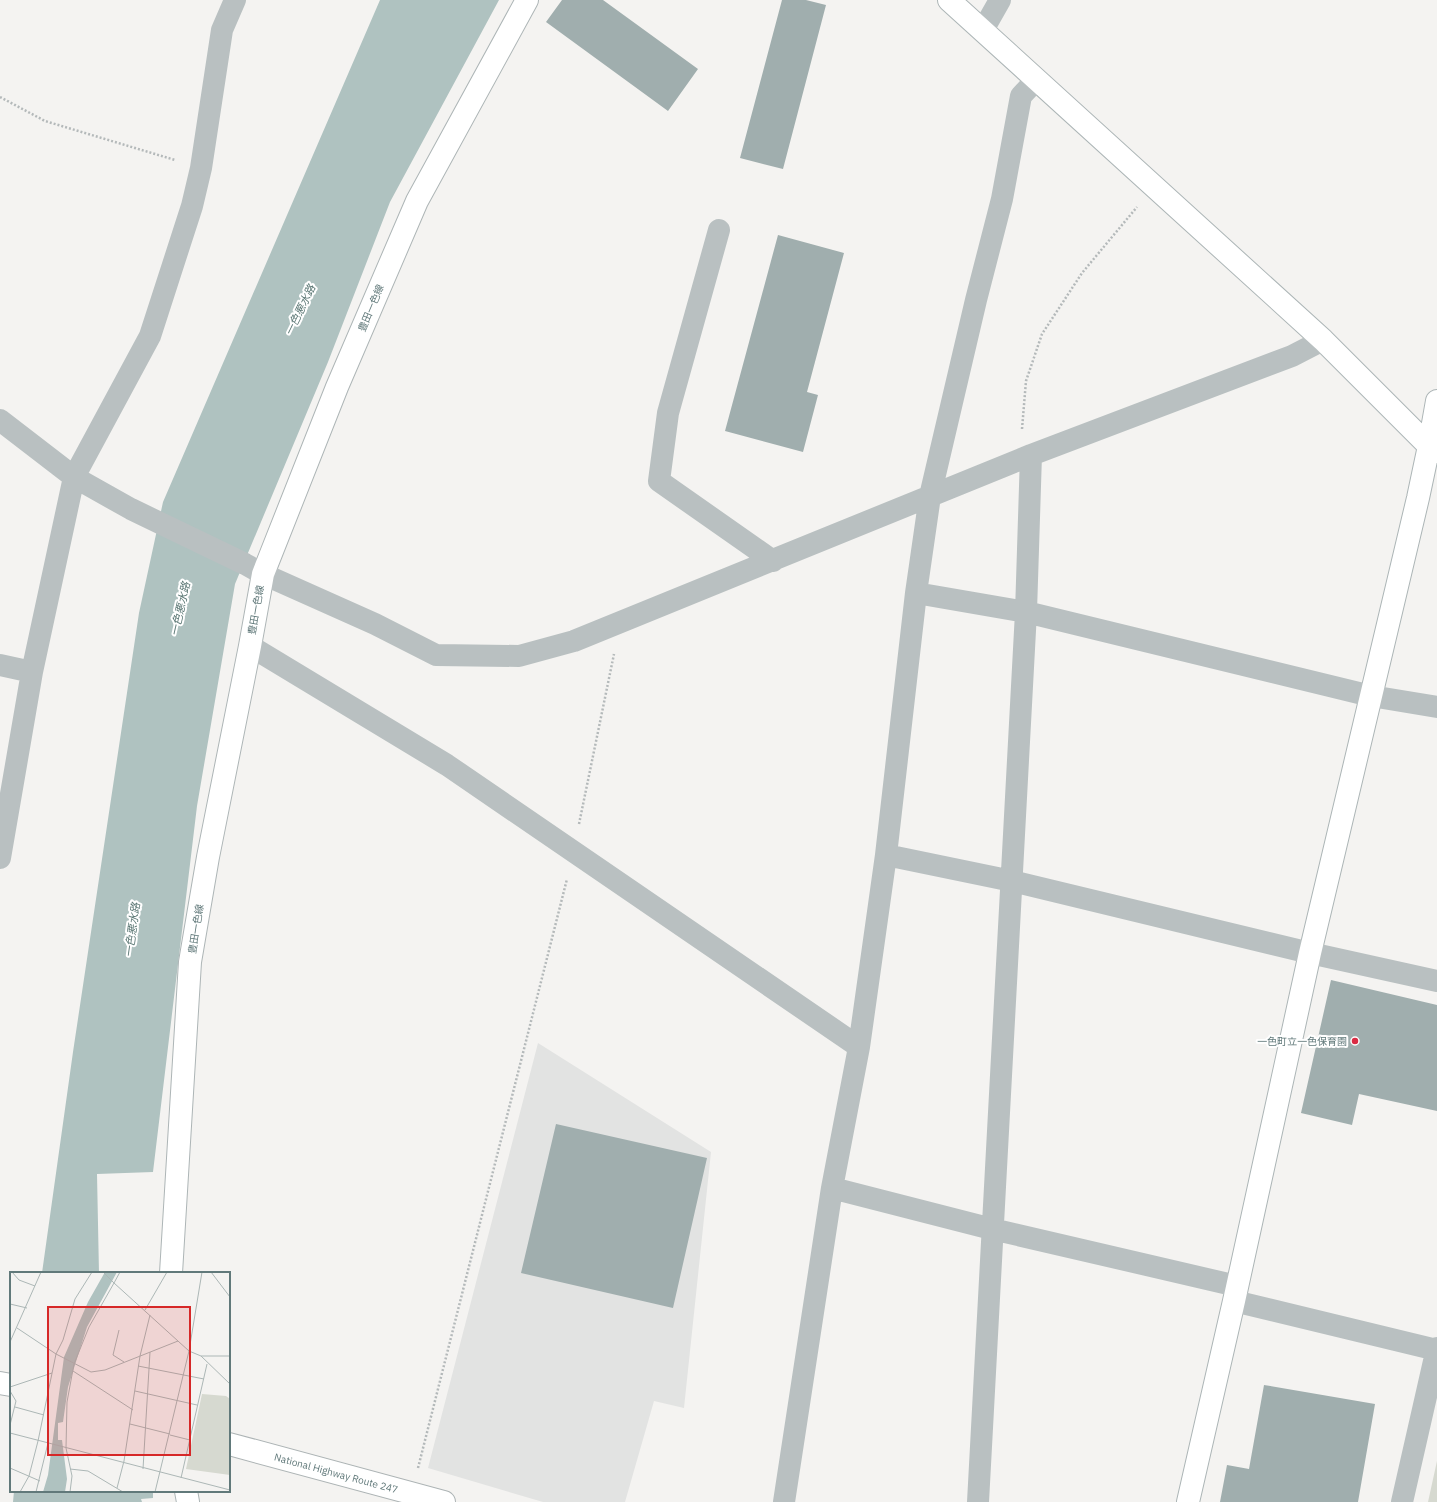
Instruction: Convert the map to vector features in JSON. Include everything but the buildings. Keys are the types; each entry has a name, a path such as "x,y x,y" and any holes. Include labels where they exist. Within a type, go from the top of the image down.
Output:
{"main road":[{"name":"豊田一色線","path":"171,1272 190,962 208,857 250,646 254,569 337,387 417,201 527,0"},
{"path":"948,0 983,30 1036,80 1323,340 1433,449"},
{"path":"1188,1502 1236,1294 1310,953 1371,696 1433,449 1437,401"},
{"path":"0,1383 10,1386"},
{"name":"National Highway Route 247","path":"230,1444 444,1502"},
{"path":"186,1492 188,1502"}],"street":[{"path":"0,858 32,672 74,477 150,336 192,206 202,168 222,30 235,0"},
{"path":"983,30 1000,0"},
{"path":"784,1502 832,1188 860,1047 886,855 916,593 930,496 976,300 1002,199 1021,96 1036,80"},
{"path":"719,230 668,413 659,481 773,561"},
{"path":"0,420 74,477 131,509 254,569 375,624 436,655 519,656 574,641 1031,455 1292,356 1323,340"},
{"path":"978,1502 1026,612 1031,455"},
{"path":"916,593 1026,612 1371,696 1437,707"},
{"path":"250,646 447,765 860,1047"},
{"path":"0,665 32,672"},
{"path":"886,855 1012,881 1310,953 1437,981"},
{"path":"832,1188 992,1229 1437,1349 1402,1502"}],"path":[{"path":"0,97 45,121 202,168"},
{"path":"1022,433 1026,381 1042,334 1082,273 1138,205"},
{"path":"416,1473 574,852 621,622"}],"shaded area":[{"path":"538,1043 711,1152 684,1408 654,1401 625,1502 543,1502 428,1468"},
{"path":"1437,1461 1437,1502 1428,1502"}],"water":[{"name":"一色悪水路","path":"380,0 499,0 390,202 328,362 235,584 197,806 153,1172 97,1174 99,1272 42,1272 73,1052 139,613 163,502"},
{"path":"14,1492 153,1492 153,1498 141,1499 142,1502 13,1502"}],"place":[{"name":"一色町立一色保育園","path":"1355,1041"}]}
